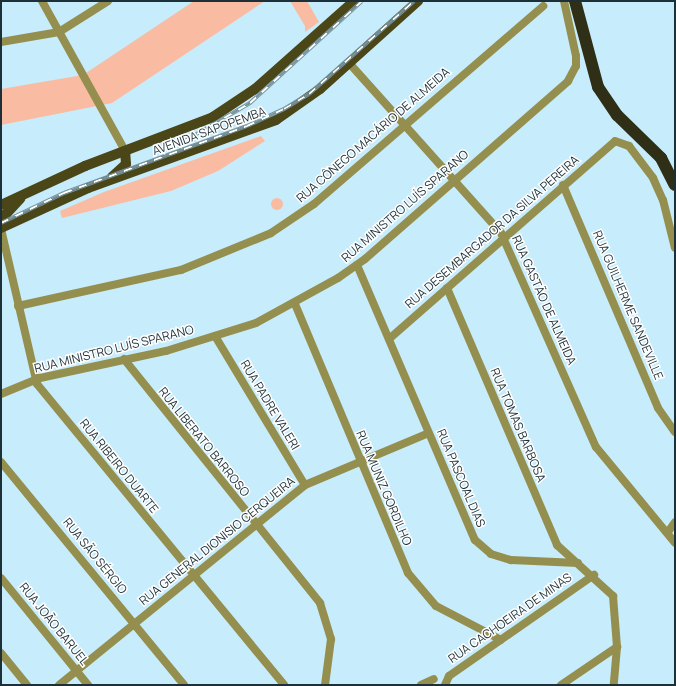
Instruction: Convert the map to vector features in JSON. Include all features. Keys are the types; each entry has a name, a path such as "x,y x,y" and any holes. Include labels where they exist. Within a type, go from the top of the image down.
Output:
{"highway":[{"path":"576,1 598,87 617,115 661,158 675,185"}],"main road":[{"name":"AVENIDA SAPOPEMBA","path":"1,205 125,151 185,130 231,106 354,1"},
{"name":"AVENIDA SAPOPEMBA","path":"1,228 94,186 276,120 298,107 350,64 418,1"},
{"path":"94,186 124,167 127,158 125,151"},
{"path":"1,228 13,205 40,187"}],"street":[{"path":"42,1 125,151"},
{"path":"1,42 59,32 108,1"},
{"name":"RUA MINISTRO LUÍS SPARANO","path":"1,394 36,380 215,336 295,304 357,265 570,78 576,66 576,56 564,1"},
{"name":"RUA CÔNEGO MACÁRIO DE ALMEIDA","path":"18,306 182,270 243,246 271,233 314,204 542,6"},
{"name":"RUA GASTÃO DE ALMEIDA","path":"350,64 504,237 596,447 619,479 668,532 675,544"},
{"name":"RUA DESEMBARGADOR DA SILVA PEREIRA","path":"389,339 612,143 625,142 653,178 663,200 675,248"},
{"name":"RUA GUILHERME SANDEVILLE","path":"563,185 658,408 675,432"},
{"name":"RUA RIBEIRO DUARTE","path":"1,228 36,380 193,576 284,685"},
{"name":"RUA PASCOAL DIAS","path":"357,265 467,526 482,548 511,560 578,563"},
{"name":"RUA TOMAS BARBOSA","path":"447,288 551,534 563,552 578,563"},
{"name":"RUA MUNIZ GORDILHO","path":"295,304 391,537 415,584 451,616 501,640"},
{"name":"RUA PADRE VALERI","path":"215,336 305,485"},
{"name":"RUA LIBERATO BARROSO","path":"124,359 320,603 326,615 331,639 324,685"},
{"name":"RUA GENERAL DIONISIO CERQUEIRA","path":"59,685 305,485 429,433"},
{"name":"RUA SÃO SÉRGIO","path":"1,462 184,685"},
{"path":"668,532 675,522"},
{"path":"578,563 594,575 613,596 616,647 614,685"},
{"name":"RUA CACHOEIRA DE MINAS","path":"445,685 449,676 594,575"},
{"name":"RUA JOÃO BARUEL","path":"1,578 88,685"},
{"path":"561,685 616,647"},
{"path":"1,653 27,685"},
{"path":"421,685 434,679"}],"shaded area":[{"path":"194,1 265,1 112,103 1,125 1,89 83,75"},
{"path":"290,1 307,1 319,22 305,32 305,26"},
{"path":"261,136 265,141 218,171 171,191 62,218 60,211 104,192"},
{"path":"277,198 281,200 283,204 281,208 277,210 273,208 271,204 273,200"}],"railway":[{"path":"183,142 250,103 362,1"},
{"path":"1,223 64,193 247,126 284,109 309,94 414,1"}]}
